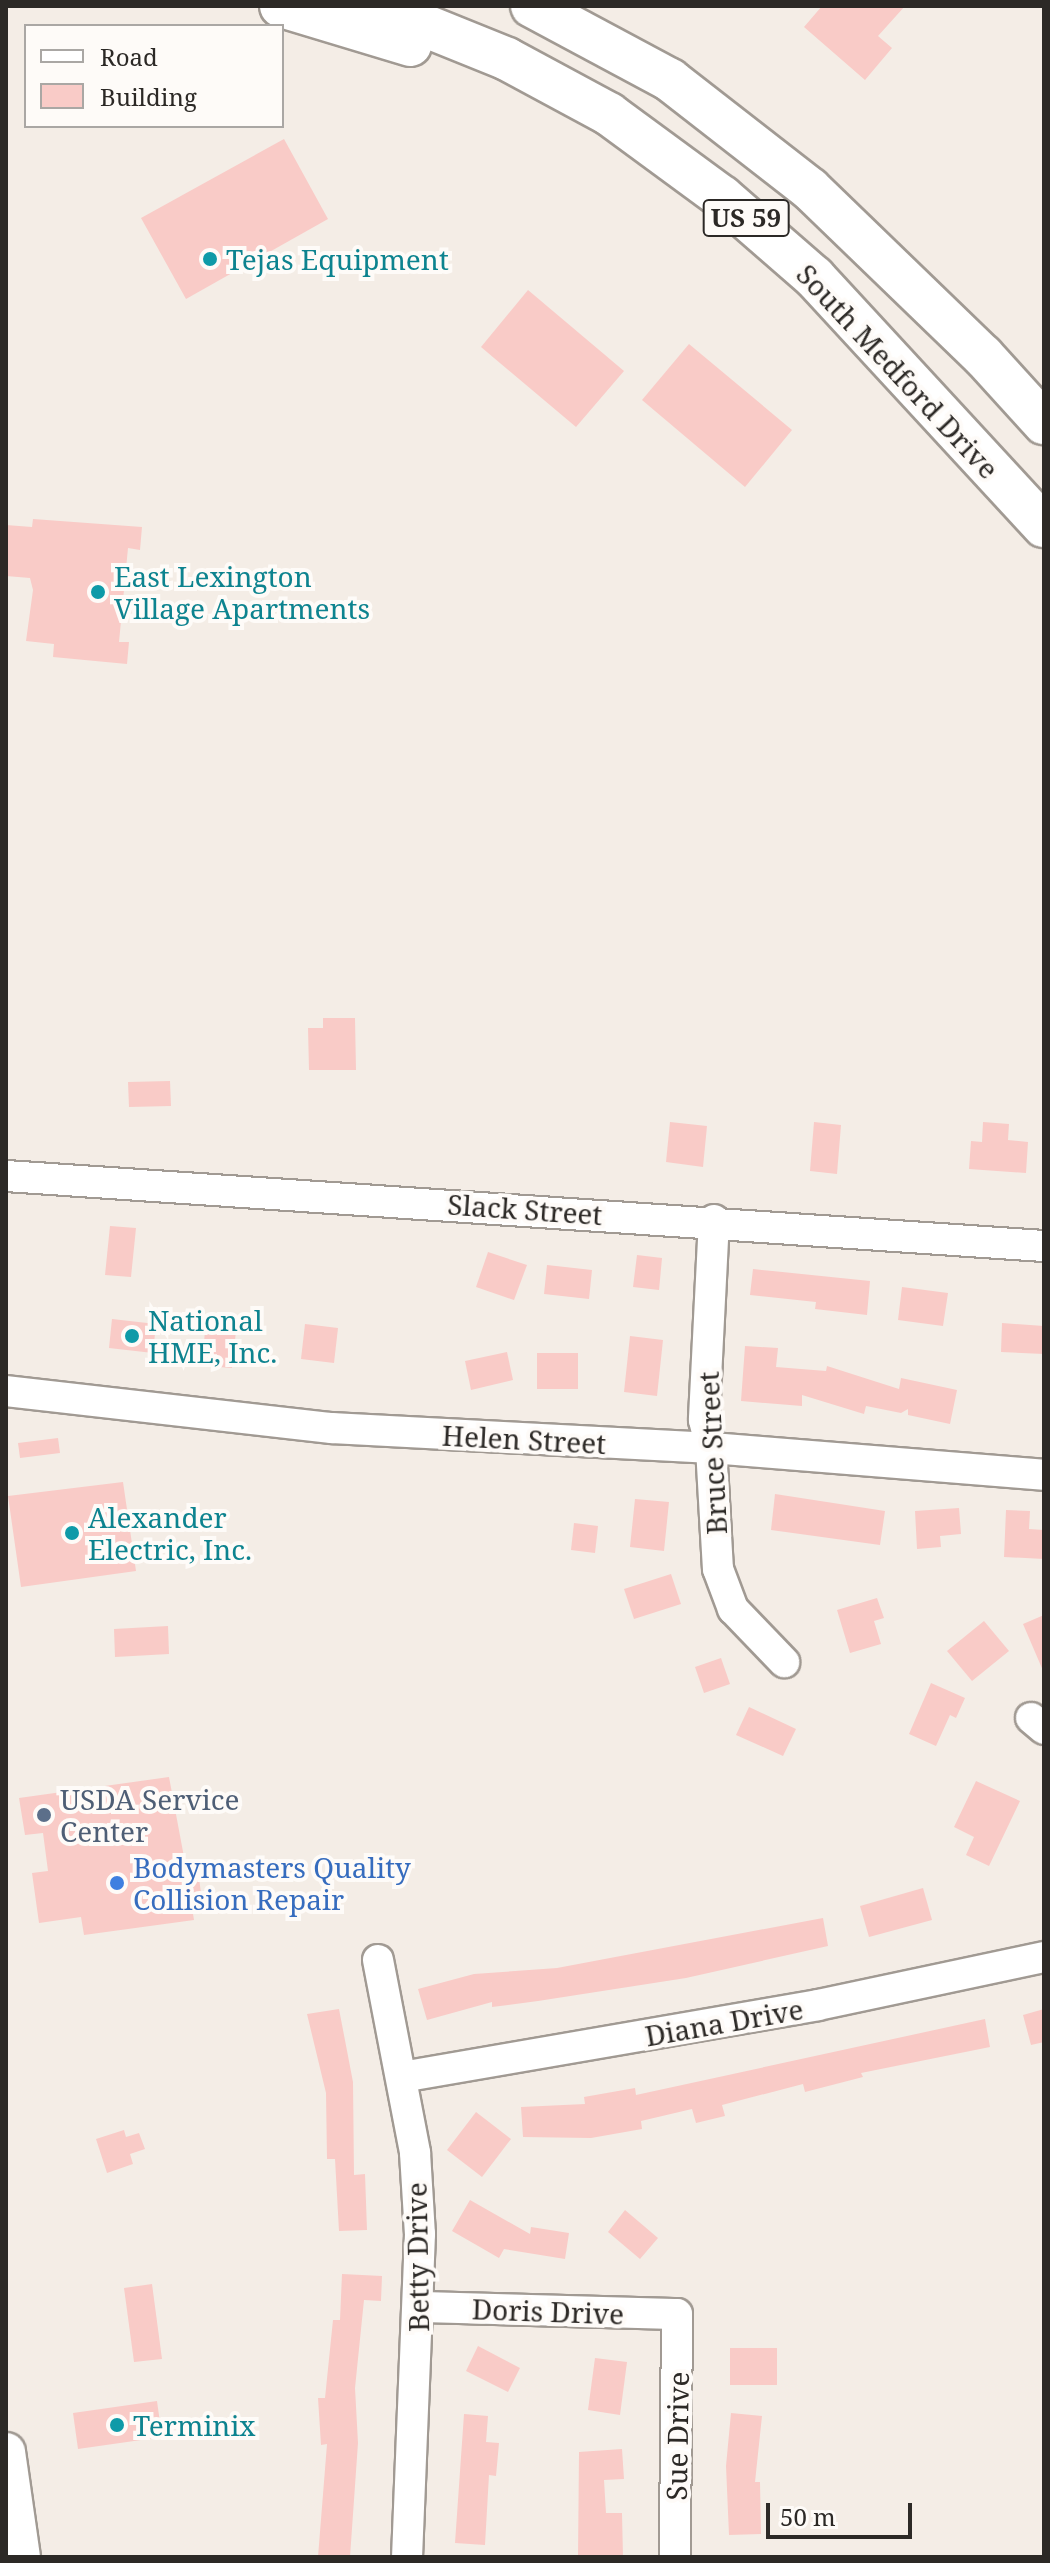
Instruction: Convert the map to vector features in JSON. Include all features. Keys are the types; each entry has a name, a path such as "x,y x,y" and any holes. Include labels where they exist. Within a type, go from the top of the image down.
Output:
{"highway":[{"path":"281,6 504,79 786,252"},
{"name":"South Medford Drive","path":"376,6 507,59 609,114 722,197 786,252 1044,526"},
{"name":"US 59","path":"546,10 670,80 810,189 983,356 1044,423"}],"main road":[{"path":"6,2452 21,2557"}],"street":[{"name":"Slack Street","path":"6,1176 714,1220 1044,1246"},
{"name":"Bruce Street","path":"714,1220 704,1420 711,1448 718,1569 733,1609 784,1662"},
{"name":"Helen Street","path":"6,1391 332,1428 711,1448 1044,1475"},
{"name":"Diana Drive","path":"402,2077 818,2005 1044,1957"},
{"name":"Betty Drive","path":"378,1960 415,2153 420,2307 407,2557"},
{"name":"Doris Drive","path":"420,2307 677,2314"},
{"name":"Sue Drive","path":"675,2557 677,2314"}],"building":[{"path":"822,6 905,6 878,36 892,48 865,80 804,27"},
{"name":"Tejas Equipment","path":"284,139 328,219 186,299 141,218"},
{"path":"528,290 624,371 576,427 481,347"},
{"path":"689,344 792,430 745,487 642,400"},
{"path":"33,519 142,527 140,550 128,548 119,642 129,642 127,664 53,657 54,644 26,641 33,590 30,578 6,576 6,525 32,527"},
{"path":"323,1018 355,1018 356,1070 309,1070 308,1028 323,1028"},
{"path":"170,1081 171,1106 129,1107 128,1082"},
{"path":"670,1122 707,1126 703,1167 666,1162"},
{"path":"814,1122 841,1125 837,1174 810,1171"},
{"path":"983,1122 1009,1124 1008,1140 1028,1142 1026,1173 969,1169 971,1141 982,1142"},
{"path":"110,1226 136,1228 131,1277 105,1275"},
{"path":"488,1252 527,1265 514,1300 476,1287"},
{"path":"637,1255 662,1258 659,1290 633,1287"},
{"path":"547,1265 592,1270 589,1299 544,1294"},
{"path":"753,1269 870,1281 867,1315 815,1309 816,1302 750,1295"},
{"path":"902,1287 948,1293 943,1326 898,1320"},
{"name":"National HME, Inc.","path":"112,1319 156,1324 153,1353 109,1348"},
{"path":"1002,1323 1044,1326 1044,1354 1001,1352"},
{"path":"305,1324 338,1328 334,1363 301,1359"},
{"path":"205,1329 236,1331 232,1368 192,1365 194,1344 204,1344"},
{"path":"630,1336 663,1340 657,1396 624,1392"},
{"path":"745,1346 778,1348 776,1367 826,1371 827,1366 899,1389 901,1378 957,1390 950,1424 908,1415 908,1409 901,1413 866,1406 864,1414 802,1395 802,1406 741,1401"},
{"path":"507,1352 513,1380 471,1390 465,1361"},
{"path":"537,1353 578,1353 578,1389 537,1389"},
{"path":"58,1438 60,1453 20,1458 18,1443"},
{"name":"Alexander Electric, Inc.","path":"123,1482 136,1571 21,1587 8,1496"},
{"path":"775,1494 885,1511 880,1545 771,1530"},
{"path":"635,1499 669,1502 664,1551 630,1547"},
{"path":"959,1508 961,1534 940,1536 941,1547 917,1549 915,1511"},
{"path":"1006,1510 1030,1511 1029,1529 1044,1530 1044,1559 1004,1557"},
{"path":"574,1523 598,1526 595,1553 571,1550"},
{"path":"671,1574 681,1604 634,1619 624,1589"},
{"path":"877,1598 884,1618 874,1621 881,1644 850,1653 837,1610"},
{"path":"1044,1615 1044,1673 1023,1624"},
{"path":"984,1621 1009,1651 972,1681 947,1651"},
{"path":"168,1626 169,1654 115,1657 114,1629"},
{"path":"721,1658 730,1684 704,1693 695,1667"},
{"path":"931,1683 965,1698 956,1718 950,1715 936,1746 909,1734"},
{"path":"749,1707 796,1729 783,1756 736,1735"},
{"name":"Bodymasters Quality Collision Repair","path":"169,1777 187,1873 198,1871 201,1893 190,1895 194,1920 84,1935 81,1917 39,1923 32,1873 48,1871 43,1833 25,1835 19,1798"},
{"path":"976,1781 1020,1801 989,1866 966,1855 974,1837 954,1827"},
{"path":"923,1888 932,1920 869,1937 860,1906"},
{"path":"823,1918 828,1946 686,1978 492,2007 492,2002 427,2020 418,1989 474,1974 557,1968"},
{"path":"339,2009 353,2082 354,2175 365,2174 367,2230 339,2231 335,2159 327,2159 326,2093 307,2014"},
{"path":"1044,2009 1044,2042 1031,2045 1023,2015"},
{"path":"985,2019 990,2047 861,2073 863,2077 805,2092 803,2084 722,2105 725,2116 696,2123 692,2109 641,2121 642,2129 591,2138 523,2137 521,2107 585,2104 584,2097 635,2088 636,2095"},
{"path":"476,2112 511,2139 482,2177 447,2150"},
{"path":"124,2130 126,2137 139,2133 145,2149 130,2154 133,2164 107,2173 96,2139"},
{"path":"470,2200 530,2234 531,2227 569,2233 565,2259 504,2249 499,2258 452,2231"},
{"path":"625,2210 658,2238 640,2259 608,2232"},
{"path":"342,2274 382,2276 381,2301 364,2300 355,2388 358,2443 350,2557 318,2557 327,2444 321,2445 318,2398 325,2398 333,2320 340,2320"},
{"path":"152,2284 162,2359 134,2362 124,2288"},
{"path":"478,2346 520,2368 508,2392 466,2371"},
{"path":"730,2348 777,2348 777,2385 730,2385"},
{"path":"595,2358 627,2362 620,2415 588,2410"},
{"name":"Terminix","path":"157,2401 162,2437 78,2449 73,2413"},
{"path":"731,2413 762,2416 755,2482 760,2482 761,2534 729,2535 726,2466"},
{"path":"464,2414 488,2416 486,2442 499,2443 496,2476 489,2475 485,2545 455,2543"},
{"path":"622,2449 624,2479 604,2480 606,2513 622,2513 623,2557 578,2557 579,2452"}],"place":[{"name":"Tejas Equipment","path":"210,259"},
{"name":"East Lexington Village Apartments","path":"98,592"},
{"name":"National HME, Inc.","path":"132,1336"},
{"name":"Alexander Electric, Inc.","path":"72,1533"},
{"name":"USDA Service Center","path":"44,1815"},
{"name":"Bodymasters Quality Collision Repair","path":"117,1883"},
{"name":"Terminix","path":"117,2425"}]}
